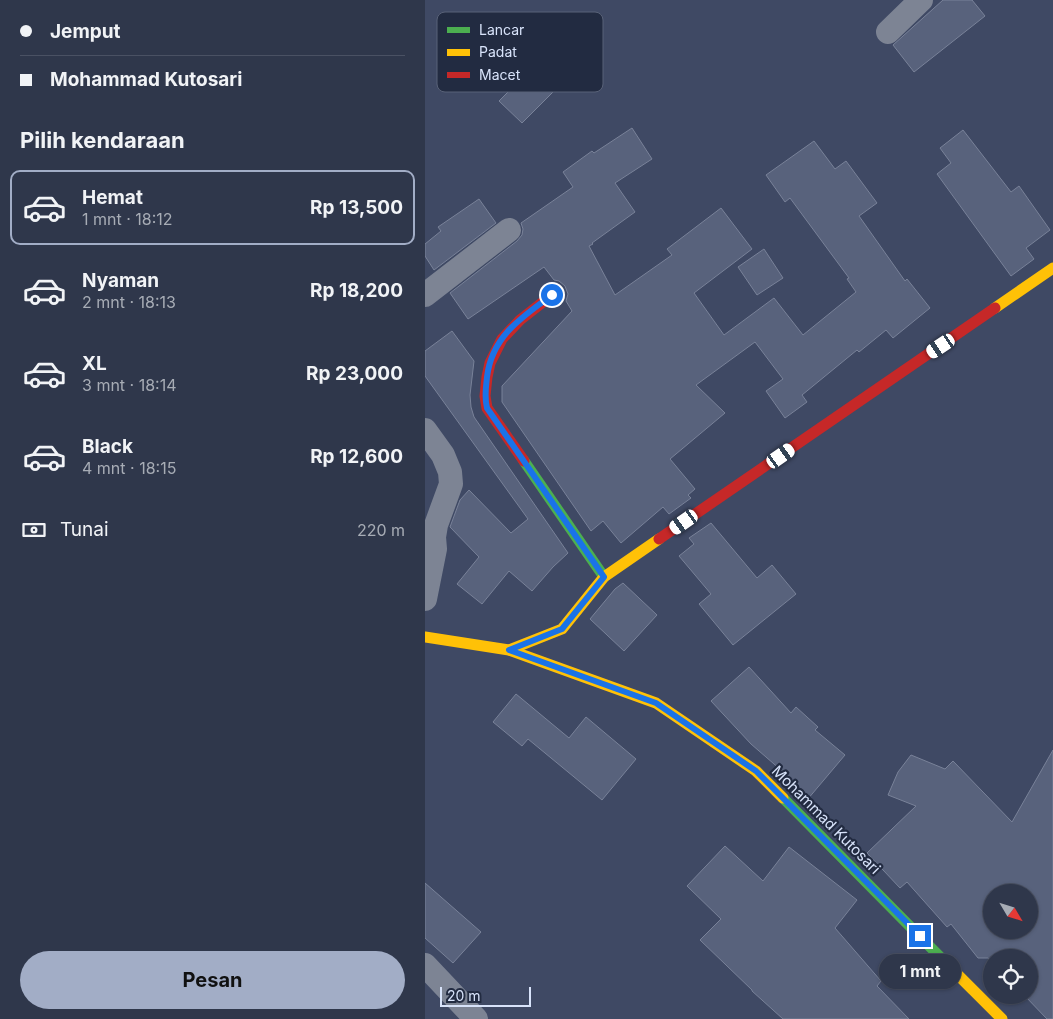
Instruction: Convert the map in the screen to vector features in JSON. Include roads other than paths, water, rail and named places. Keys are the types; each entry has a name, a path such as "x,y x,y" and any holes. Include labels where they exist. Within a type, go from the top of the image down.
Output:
{"street":[{"path":"888,32 921,0"},
{"path":"425,295 509,230"},
{"path":"509,650 562,629 604,577 1053,268"},
{"path":"552,295 516,321 504,334 495,348 488,370 485,399 487,408 604,577"},
{"path":"425,430 443,455 450,472 451,484 436,525 435,549 425,599"},
{"name":"Mohammad Kutosari","path":"425,637 509,650 656,703 756,771 1002,1019"},
{"path":"425,965 476,1019"}]}
